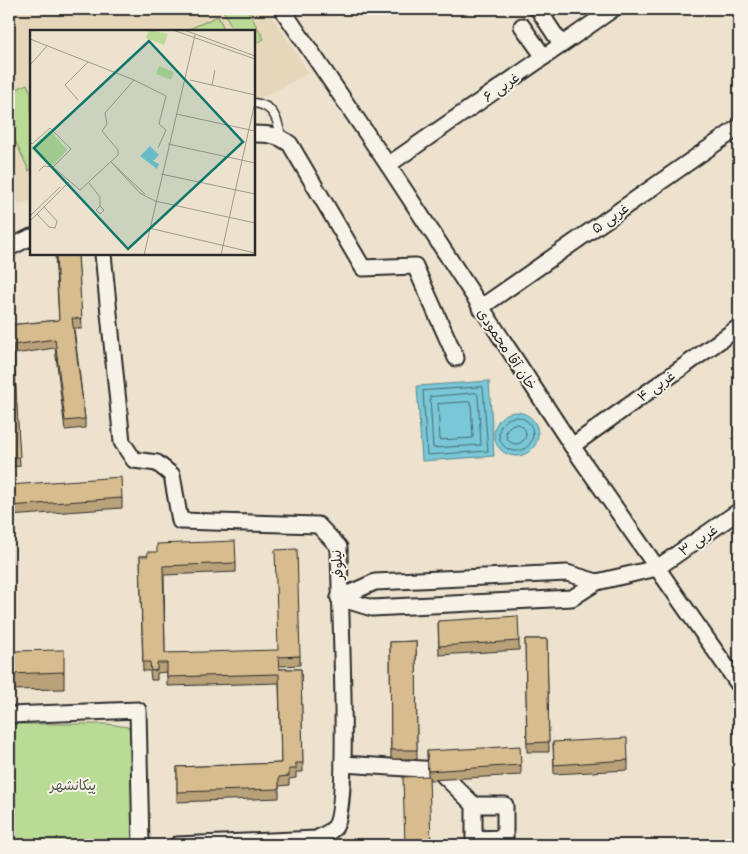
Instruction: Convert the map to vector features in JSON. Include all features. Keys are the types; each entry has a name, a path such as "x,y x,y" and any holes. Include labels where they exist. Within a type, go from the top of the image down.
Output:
{"street":[{"name":"خان آقا محمودی","path":"282,9 388,165 572,446 739,685"},
{"path":"538,9 561,44"},
{"name":"۶ غربی","path":"388,165 613,9"},
{"path":"522,26 544,57"},
{"name":"۵ غربی","path":"480,308 739,127"},
{"path":"255,134 270,134 281,137 290,144 363,268 415,266 456,358"},
{"path":"9,248 30,238"},
{"name":"نیلوفر","path":"103,255 122,442 134,460 157,463 172,474 180,521 318,525 339,547 343,764 342,807 336,827 316,840 257,844 177,845"},
{"name":"۴ غربی","path":"572,446 739,326"},
{"name":"۳ غربی","path":"657,568 739,511"},
{"path":"339,598 372,608 572,598 596,582 657,568"},
{"path":"339,598 375,582 568,573 596,582"},
{"path":"9,714 138,710 141,845"},
{"path":"343,764 438,770 474,805"}],"lane":[{"path":"255,103 264,104 270,109 279,124 281,137"}],"shaded area":[{"path":"9,9 267,9 309,73 259,99 255,97 255,30 30,30 30,200 19,205 9,182"}],"green space":[{"path":"247,9 264,39 255,44 255,30 233,30 223,10"},
{"path":"218,16 225,30 187,30"},
{"path":"27,84 30,91 29,171 9,127 9,93"},
{"name":"پیکانشهر","path":"9,724 108,724 128,727 133,733 137,839 126,840 119,845 9,845"}],"water":[{"path":"489,381 494,456 422,461 417,386"},
{"path":"516,412 528,416 534,422 538,434 534,446 528,452 516,456 504,452 498,446 494,434 498,422 504,416"}],"building":[{"path":"56,255 78,255 82,319 72,318 85,419 65,421 55,339 13,345 20,457 11,458 11,463 9,463 9,325 59,320"},
{"path":"121,477 122,498 9,506 9,485"},
{"path":"9,512 13,618 9,618"},
{"path":"235,541 236,563 163,566 165,653 278,650 275,550 297,549 300,656 278,657 279,669 301,669 303,763 296,763 296,769 289,769 289,776 279,777 279,789 177,792 177,767 281,763 279,674 167,677 167,663 157,663 157,670 151,671 150,662 143,662 140,556 148,556 147,552 157,552 157,544"},
{"path":"518,616 519,641 439,646 438,621"},
{"path":"525,639 547,639 549,742 527,743"},
{"path":"416,641 417,750 391,750 390,642"},
{"path":"64,650 64,672 9,674 9,651"},
{"path":"627,738 628,760 554,765 553,742"},
{"path":"520,746 521,765 428,771 427,751"},
{"path":"429,776 431,845 405,845 403,777"}]}
